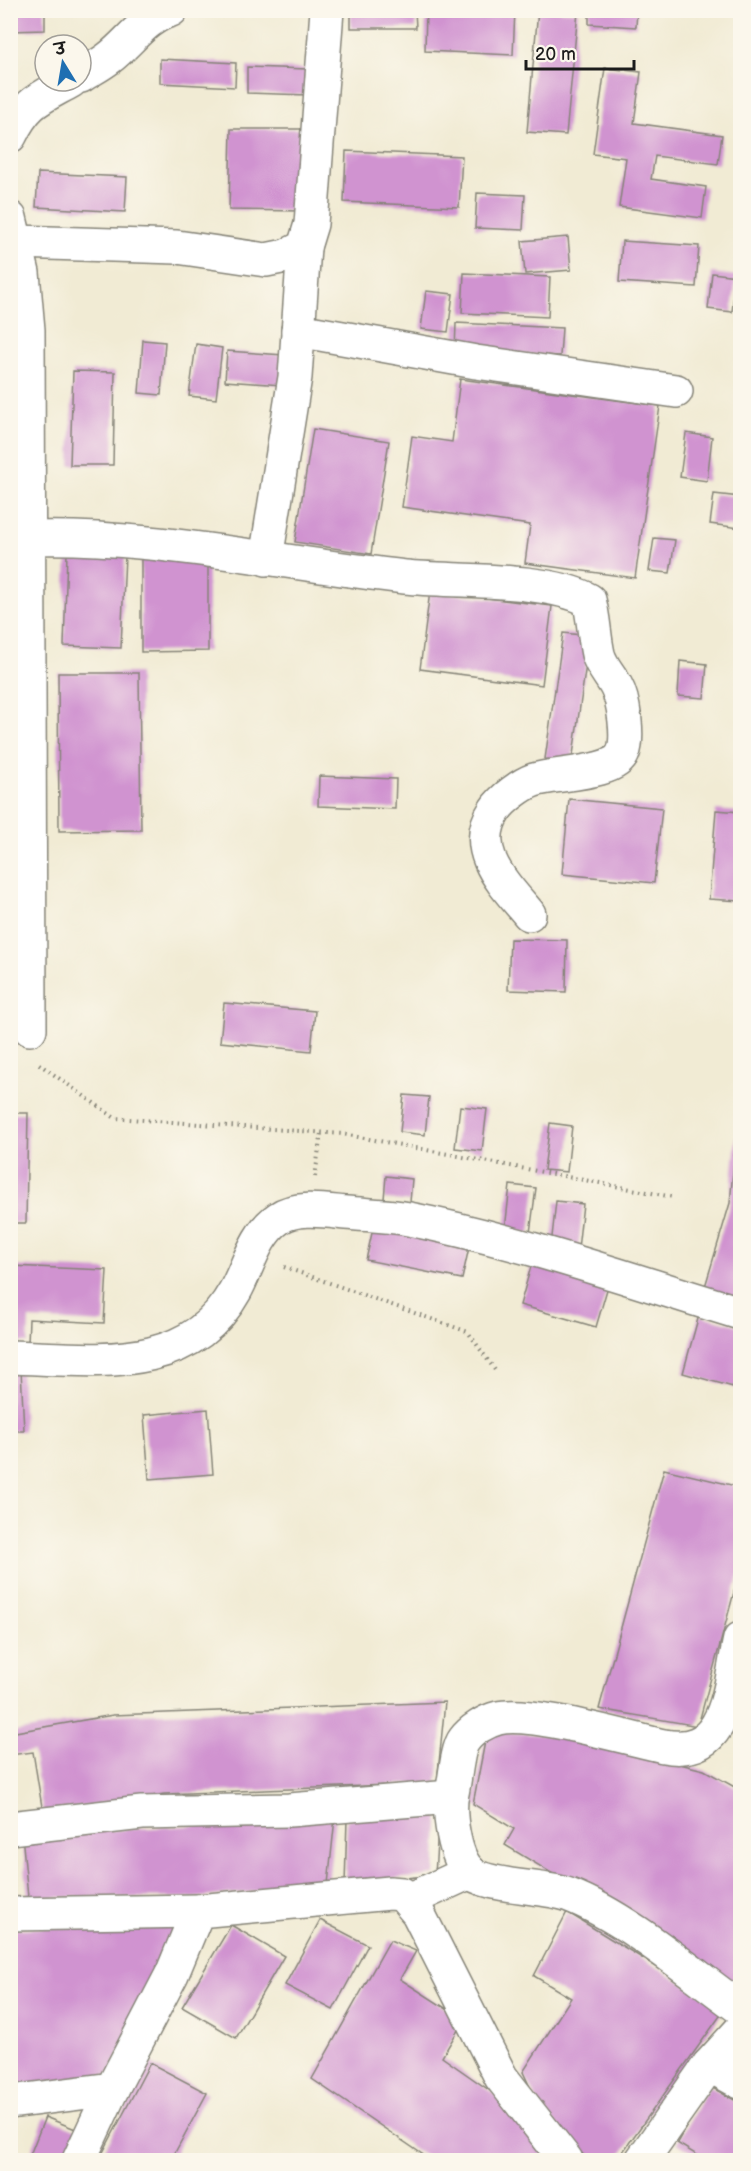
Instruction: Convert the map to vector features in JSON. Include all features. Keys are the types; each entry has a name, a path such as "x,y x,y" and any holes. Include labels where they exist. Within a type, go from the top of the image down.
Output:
{"street":[{"path":"93,69 110,58 138,30 164,12 171,10"},
{"path":"266,559 295,378 304,247 311,224 327,10"},
{"path":"10,136 21,114 35,101 49,93"},
{"path":"30,1029 20,538 28,330 23,273 13,230 177,247 267,260 286,256 304,247"},
{"path":"298,330 476,362 676,391"},
{"path":"20,538 112,540 406,577 545,587 573,591 589,600 595,620 598,655 617,687 623,706 625,750 621,757 606,768 561,773 531,781 498,806 490,818 486,840 488,859 496,874 530,914"},
{"path":"10,1357 131,1358 163,1352 188,1342 212,1323 234,1293 264,1233 280,1217 310,1211 406,1218 493,1238 741,1313"},
{"path":"741,1639 720,1721 713,1735 693,1747 678,1749 562,1724 519,1718 499,1718 478,1727 463,1741 451,1797 458,1856 470,1872 486,1881 536,1886 569,1895 611,1916 741,2008"},
{"path":"10,1827 142,1813 290,1810 451,1797"},
{"path":"409,1900 470,1872"},
{"path":"10,1914 198,1911 390,1893 402,1894 409,1900 501,2077 566,2160"},
{"path":"79,2160 112,2089 172,1974 198,1911"},
{"path":"642,2160 709,2065 741,2031"},
{"path":"709,2065 741,2082"},
{"path":"10,2102 112,2089"}],"path":[{"path":"39,1064 115,1118 343,1134 673,1197"},
{"path":"310,1211 321,1133"},
{"path":"252,1256 468,1332 496,1373"}],"building":[{"path":"10,10 45,10 45,30 10,31"},
{"path":"351,10 415,10 416,28 351,28"},
{"path":"426,10 515,10 513,55 425,51"},
{"path":"538,10 578,12 566,135 527,132"},
{"path":"589,10 637,10 636,27 589,24"},
{"path":"160,59 236,63 235,87 160,83"},
{"path":"247,67 308,69 308,95 247,93"},
{"path":"605,68 641,72 634,123 722,135 718,164 655,156 651,179 706,187 702,218 619,207 626,158 593,154"},
{"path":"231,129 306,129 304,211 229,210"},
{"path":"346,151 462,156 459,207 344,202"},
{"path":"38,173 127,177 125,212 36,207"},
{"path":"477,193 525,195 523,230 475,228"},
{"path":"568,237 571,270 525,274 522,241"},
{"path":"622,241 699,246 696,287 619,282"},
{"path":"464,273 550,277 548,317 462,313"},
{"path":"712,273 736,276 732,312 708,309"},
{"path":"426,291 453,294 448,332 421,329"},
{"path":"456,323 562,328 560,356 455,351"},
{"path":"143,340 165,342 161,395 139,393"},
{"path":"196,344 222,348 216,399 189,396"},
{"path":"227,351 284,355 282,385 225,381"},
{"path":"73,371 115,372 113,465 70,465"},
{"path":"460,379 660,406 635,578 525,563 530,525 402,507 412,436 452,442"},
{"path":"313,429 389,441 371,554 295,542"},
{"path":"686,433 712,437 707,481 680,477"},
{"path":"714,494 740,497 740,528 710,524"},
{"path":"654,538 675,540 670,573 649,571"},
{"path":"67,553 125,555 121,648 64,646"},
{"path":"141,557 208,557 208,651 141,652"},
{"path":"430,591 552,606 542,685 420,669"},
{"path":"563,633 590,636 572,762 545,759"},
{"path":"680,661 707,664 704,698 678,696"},
{"path":"58,673 139,673 141,830 59,831"},
{"path":"10,726 13,726 14,759 10,759"},
{"path":"319,776 396,779 395,809 318,806"},
{"path":"569,799 662,808 654,883 562,874"},
{"path":"716,810 740,812 740,901 709,899"},
{"path":"10,843 19,843 19,883 10,883"},
{"path":"510,939 567,940 566,992 508,990"},
{"path":"10,945 21,945 21,980 10,980"},
{"path":"224,1003 315,1011 311,1051 220,1042"},
{"path":"404,1095 429,1097 425,1135 400,1132"},
{"path":"460,1106 487,1109 482,1151 455,1148"},
{"path":"739,1109 740,1299 704,1290 730,1203"},
{"path":"10,1113 28,1113 26,1223 10,1223"},
{"path":"550,1123 572,1126 567,1172 544,1170"},
{"path":"386,1176 412,1179 410,1202 384,1199"},
{"path":"510,1185 536,1188 530,1233 505,1230"},
{"path":"556,1201 583,1204 578,1249 551,1246"},
{"path":"374,1224 470,1243 462,1279 366,1260"},
{"path":"532,1263 608,1286 596,1327 520,1305"},
{"path":"10,1266 107,1270 104,1323 29,1319 28,1343 10,1342"},
{"path":"699,1315 740,1326 740,1389 683,1373"},
{"path":"10,1368 21,1369 24,1431 10,1431"},
{"path":"208,1409 213,1474 149,1479 144,1415"},
{"path":"664,1469 740,1487 740,1570 698,1726 599,1709"},
{"path":"445,1702 437,1783 164,1794 43,1813 33,1752 10,1755 10,1733 113,1715"},
{"path":"487,1731 569,1737 704,1770 740,1790 740,1987 505,1845 514,1829 473,1804"},
{"path":"439,1810 435,1875 345,1884 347,1819"},
{"path":"335,1818 328,1884 195,1898 28,1897 22,1835"},
{"path":"567,1912 725,2009 617,2160 588,2160 538,2104 523,2072 571,1998 534,1976"},
{"path":"320,1920 368,1945 333,2010 285,1985"},
{"path":"182,1923 109,2075 10,2087 10,1929"},
{"path":"231,1925 284,1956 236,2038 182,2007"},
{"path":"390,1940 416,1951 400,1979 464,2020 442,2057 506,2102 550,2160 431,2160 312,2079"},
{"path":"150,2063 207,2093 171,2160 99,2160"},
{"path":"709,2086 740,2103 740,2160 705,2160 677,2143"},
{"path":"45,2117 78,2130 66,2160 28,2160"}]}
